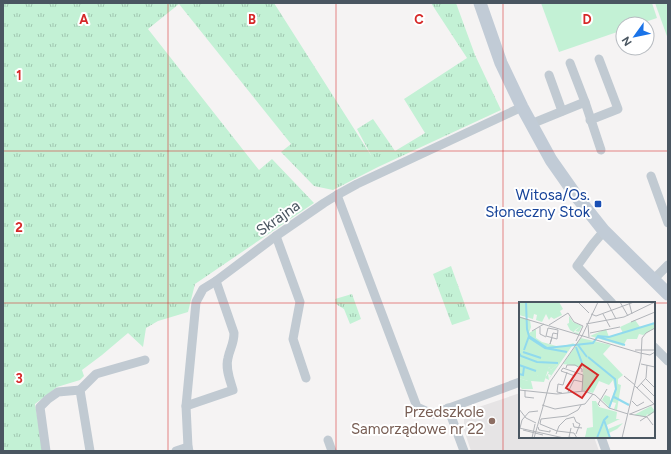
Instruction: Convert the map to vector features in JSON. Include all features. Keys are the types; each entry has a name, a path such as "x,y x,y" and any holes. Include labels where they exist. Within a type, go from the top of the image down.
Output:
{"street":[{"path":"480,3 501,62 522,107 568,185 604,231 668,294"},
{"path":"590,120 618,109 599,59"},
{"path":"570,63 601,150"},
{"path":"549,75 562,111"},
{"path":"531,124 585,102"},
{"name":"Skrajna","path":"189,449 186,406 196,302 203,289 276,236 337,195 522,107"},
{"path":"651,176 668,223"},
{"path":"337,195 416,408 433,414 519,382"},
{"path":"604,231 577,266 611,302"},
{"path":"276,236 300,302 293,339 306,378"},
{"path":"654,280 668,265"},
{"path":"186,406 233,390 228,374 227,358 234,340 234,333 216,281"},
{"path":"655,348 668,361"},
{"path":"46,451 40,407 48,399 58,392 80,390 96,374 145,360"},
{"path":"80,390 90,451"},
{"path":"448,408 464,451"},
{"path":"600,438 606,451"},
{"path":"328,440 332,451"},
{"path":"176,451 189,449"}],"shaded area":[{"name":"Przedszkole Samorządowe nr 22","path":"519,393 519,438 594,438 599,451 471,451 464,430 464,412"}],"green space":[{"path":"3,3 274,3 372,157 357,129 373,119 395,151 425,133 404,99 467,58 431,3 456,3 475,55 501,110 378,167 333,190 314,186 281,152 291,144 179,4 148,29 259,170 272,159 314,203 195,284 188,312 158,321 146,328 143,347 128,333 82,370 84,376 80,380 57,387 35,404 43,451 3,451"},
{"path":"541,3 652,3 657,18 655,19 655,16 615,16 615,33 559,52"},
{"path":"655,3 668,3 668,39"},
{"path":"451,266 470,319 452,325 433,274"},
{"path":"352,294 361,319 350,324 344,309 336,304 335,299"}],"place":[{"name":"Witosa/Os. Słoneczny Stok","path":"598,204"},
{"name":"Przedszkole Samorządowe nr 22","path":"492,421"}]}
